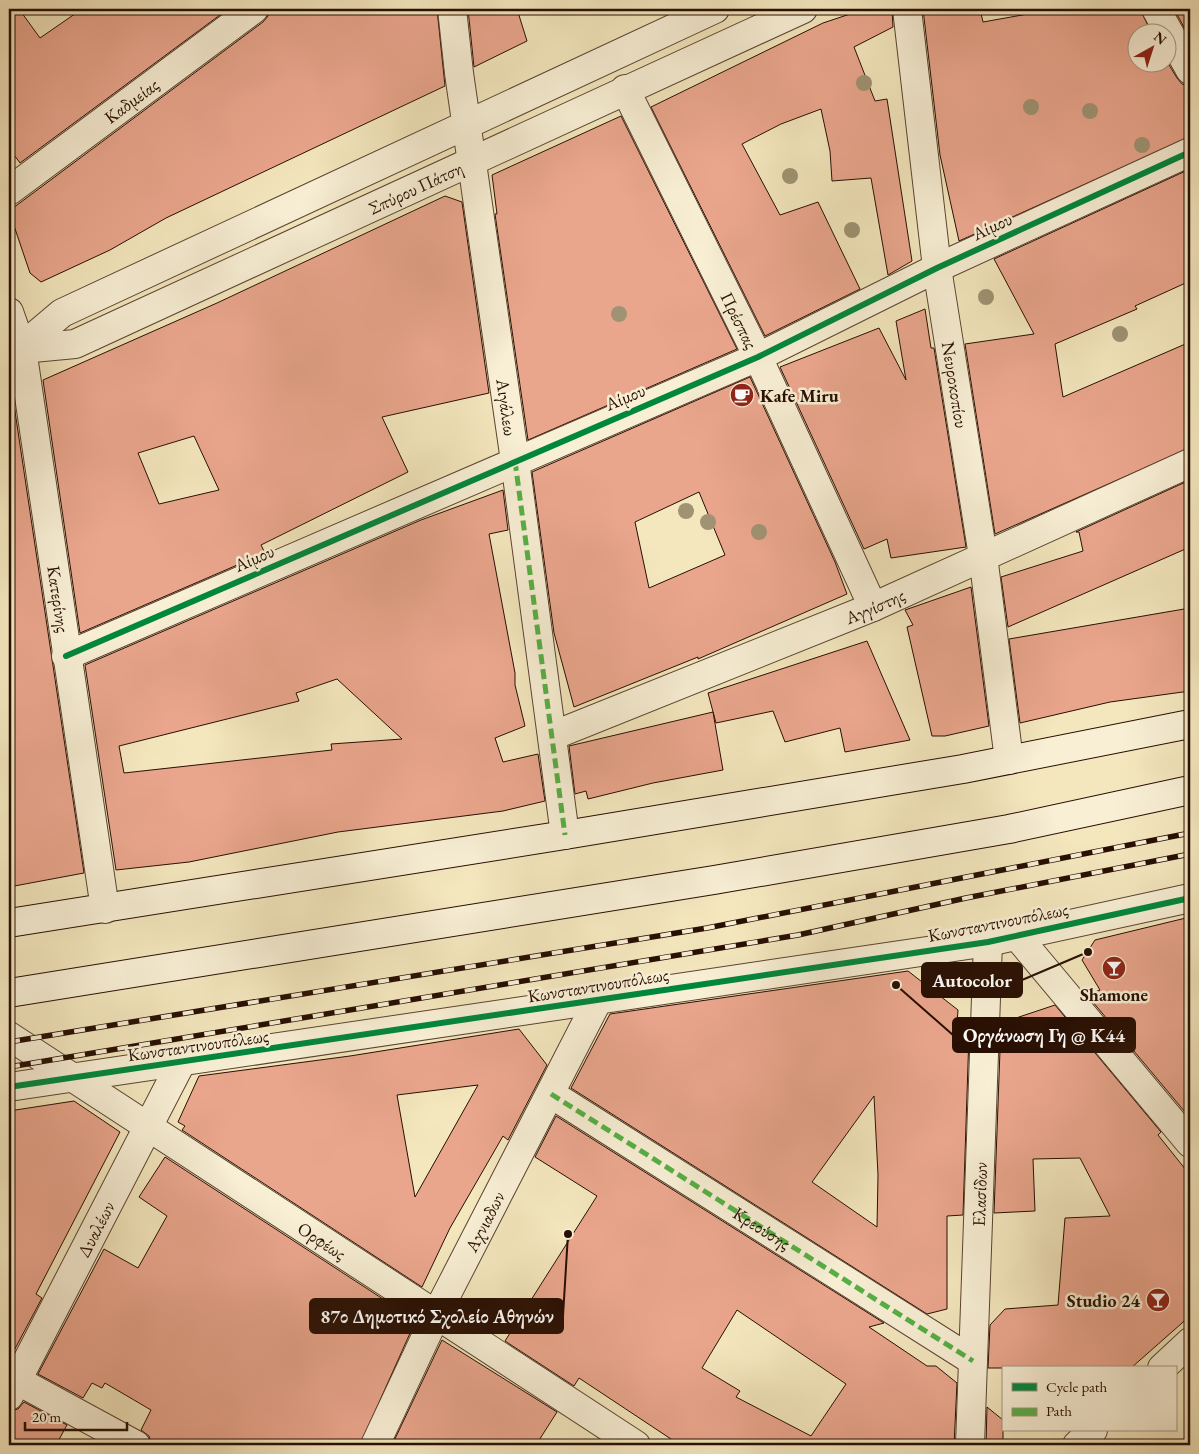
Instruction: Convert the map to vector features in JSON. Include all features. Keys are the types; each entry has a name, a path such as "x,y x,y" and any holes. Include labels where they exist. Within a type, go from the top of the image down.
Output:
{"street":[{"name":"Καδμείας","path":"9,191 254,9"},
{"name":"Αιγάλεω","path":"452,9 471,160 515,461 565,836"},
{"name":"Σπύρου Πάτση","path":"15,352 62,313 715,9"},
{"name":"Σπύρου Πάτση","path":"15,352 75,344 625,89 803,9"},
{"name":"Νευροκοπίου","path":"907,9 937,268 983,556 1009,760"},
{"path":"1156,9 1190,70"},
{"name":"Πρέσπας","path":"625,89 758,357 873,606"},
{"name":"Αίμου","path":"66,656 758,357 937,268 1190,152"},
{"name":"Κατερίνης","path":"9,312 66,656 105,909"},
{"name":"Αγγίστης","path":"552,736 873,606 1190,463"},
{"path":"9,923 565,836 963,769 1190,724"},
{"path":"9,993 714,880 1009,828 1190,790"},
{"name":"Κωνσταντινουπόλεως","path":"9,1088 71,1077 181,1063 988,942 1190,898"},
{"path":"1017,936 1190,1143"},
{"name":"Ελασίδων","path":"970,1445 988,942"},
{"name":"Αχνιαδων","path":"375,1445 436,1315 598,1000"},
{"name":"Ορφέως","path":"9,1036 147,1128 636,1445"},
{"name":"Δυαλέων","path":"11,1384 181,1063"},
{"name":"Κρεούσης","path":"551,1094 973,1361"},
{"path":"1164,1366 1190,1342"},
{"path":"11,1384 136,1445"},
{"path":"1077,1445 1091,1432"}],"building":[{"path":"9,9 19,9 40,38 82,9 228,9 20,163 9,148"},
{"path":"269,9 437,9 445,86 166,218 110,250 41,282 30,273 9,211 263,22 268,16"},
{"path":"468,9 517,9 527,41 474,67"},
{"path":"865,9 892,9 893,27 854,47 875,101 887,99 912,261 888,275 871,178 832,181 830,151 821,109 781,124 742,144 780,215 818,202 860,289 765,336 651,107 823,23"},
{"path":"923,9 980,9 983,22 1056,9 1140,9 1146,22 1126,22 1126,72 1173,72 1182,84 1190,86 1190,137 959,241 940,155"},
{"path":"1174,9 1190,9 1190,38"},
{"path":"621,116 737,349 528,440 495,214 497,214 492,175"},
{"path":"1190,169 1190,281 1135,306 1137,309 1055,344 1063,397 1190,342 1190,448 995,534 965,344 1034,334 994,259"},
{"path":"445,196 462,202 489,393 382,417 408,472 261,545 265,553 80,633 43,380 217,303","holes":["194,436 219,490 159,504 138,453"]},
{"path":"925,309 931,348 934,348 966,547 891,558 887,539 864,549 780,367 879,328 906,380 896,321"},
{"path":"750,377 835,562 847,594 698,659 698,657 574,707 554,633 532,472","holes":["699,492 725,555 649,588 635,522"]},
{"path":"9,398 13,398 84,873 9,887"},
{"path":"1190,480 1190,547 1008,627 1001,577 1083,551 1079,532 1076,532"},
{"path":"503,490 508,530 489,534 515,673 515,685 525,726 495,738 503,762 538,754 545,801 503,811 338,832 189,862 116,870 85,665 421,520","holes":["337,679 402,739 331,744 332,750 124,773 119,746 299,701 296,693"]},
{"path":"971,587 989,726 945,736 932,736 907,627 913,625 905,610"},
{"path":"1190,608 1190,691 1110,702 1020,723 1009,639"},
{"path":"867,641 910,740 845,752 840,728 785,742 773,711 716,723 708,693"},
{"path":"713,712 723,770 653,783 588,799 586,791 575,794 569,746"},
{"path":"1190,917 1190,1108 1185,1112 1087,995 1100,990 1082,960 1095,940"},
{"path":"908,971 958,1010 956,1038 969,1034 963,1215 947,1216 947,1309 927,1314 571,1088 610,1014","holes":["874,1096 878,1175 877,1227 812,1182"]},
{"path":"1055,1005 1161,1132 1158,1135 1190,1175 1190,1316 1133,1366 1002,1366 1002,1368 988,1368 990,1325 1005,1309 1058,1305 1065,1218 1110,1216 1080,1158 1033,1159 1035,1211 994,1213 1001,1023"},
{"path":"519,1029 547,1065 508,1140 503,1136 450,1228 422,1287 182,1130 185,1126 178,1122 199,1076 350,1056","holes":["478,1085 415,1197 397,1095"]},
{"path":"74,1101 120,1132 36,1294 42,1298 9,1360 9,1111"},
{"path":"556,1116 884,1323 869,1327 927,1366 936,1366 957,1383 954,1445 680,1445 579,1378 574,1386 505,1341 597,1196 535,1157","holes":["737,1310 846,1384 811,1436 736,1397 740,1391 702,1368"]},
{"path":"165,1157 409,1316 415,1322 360,1445 152,1445 149,1436 141,1430 151,1410 105,1383 102,1388 92,1383 83,1398 38,1374 104,1249 138,1268 167,1216 139,1197"},
{"path":"442,1340 557,1412 536,1445 392,1445"},
{"path":"24,1402 67,1425 56,1445 9,1445 9,1411 18,1409"},
{"path":"987,1407 1002,1419 1003,1445 986,1445"}],"railway":[{"path":"9,1042 707,928 1190,833"},
{"path":"9,1067 798,935 966,898 1190,854"}],"marked path":[{"path":"515,461 565,835"},
{"path":"551,1094 973,1361"}],"cycle path":[{"path":"66,656 758,357 937,268 1190,152"},
{"path":"9,1087 988,942 1190,898"}],"place":[{"name":"Kafe Miru","path":"742,395"},
{"name":"Autocolor","path":"1088,952"},
{"name":"Shamone","path":"1114,968"},
{"name":"Οργάνωση Γη @ Κ44","path":"896,985"},
{"name":"87ο Δημοτικό Σχολείο Αθηνών","path":"568,1234"},
{"name":"Studio 24","path":"1158,1300"}]}
